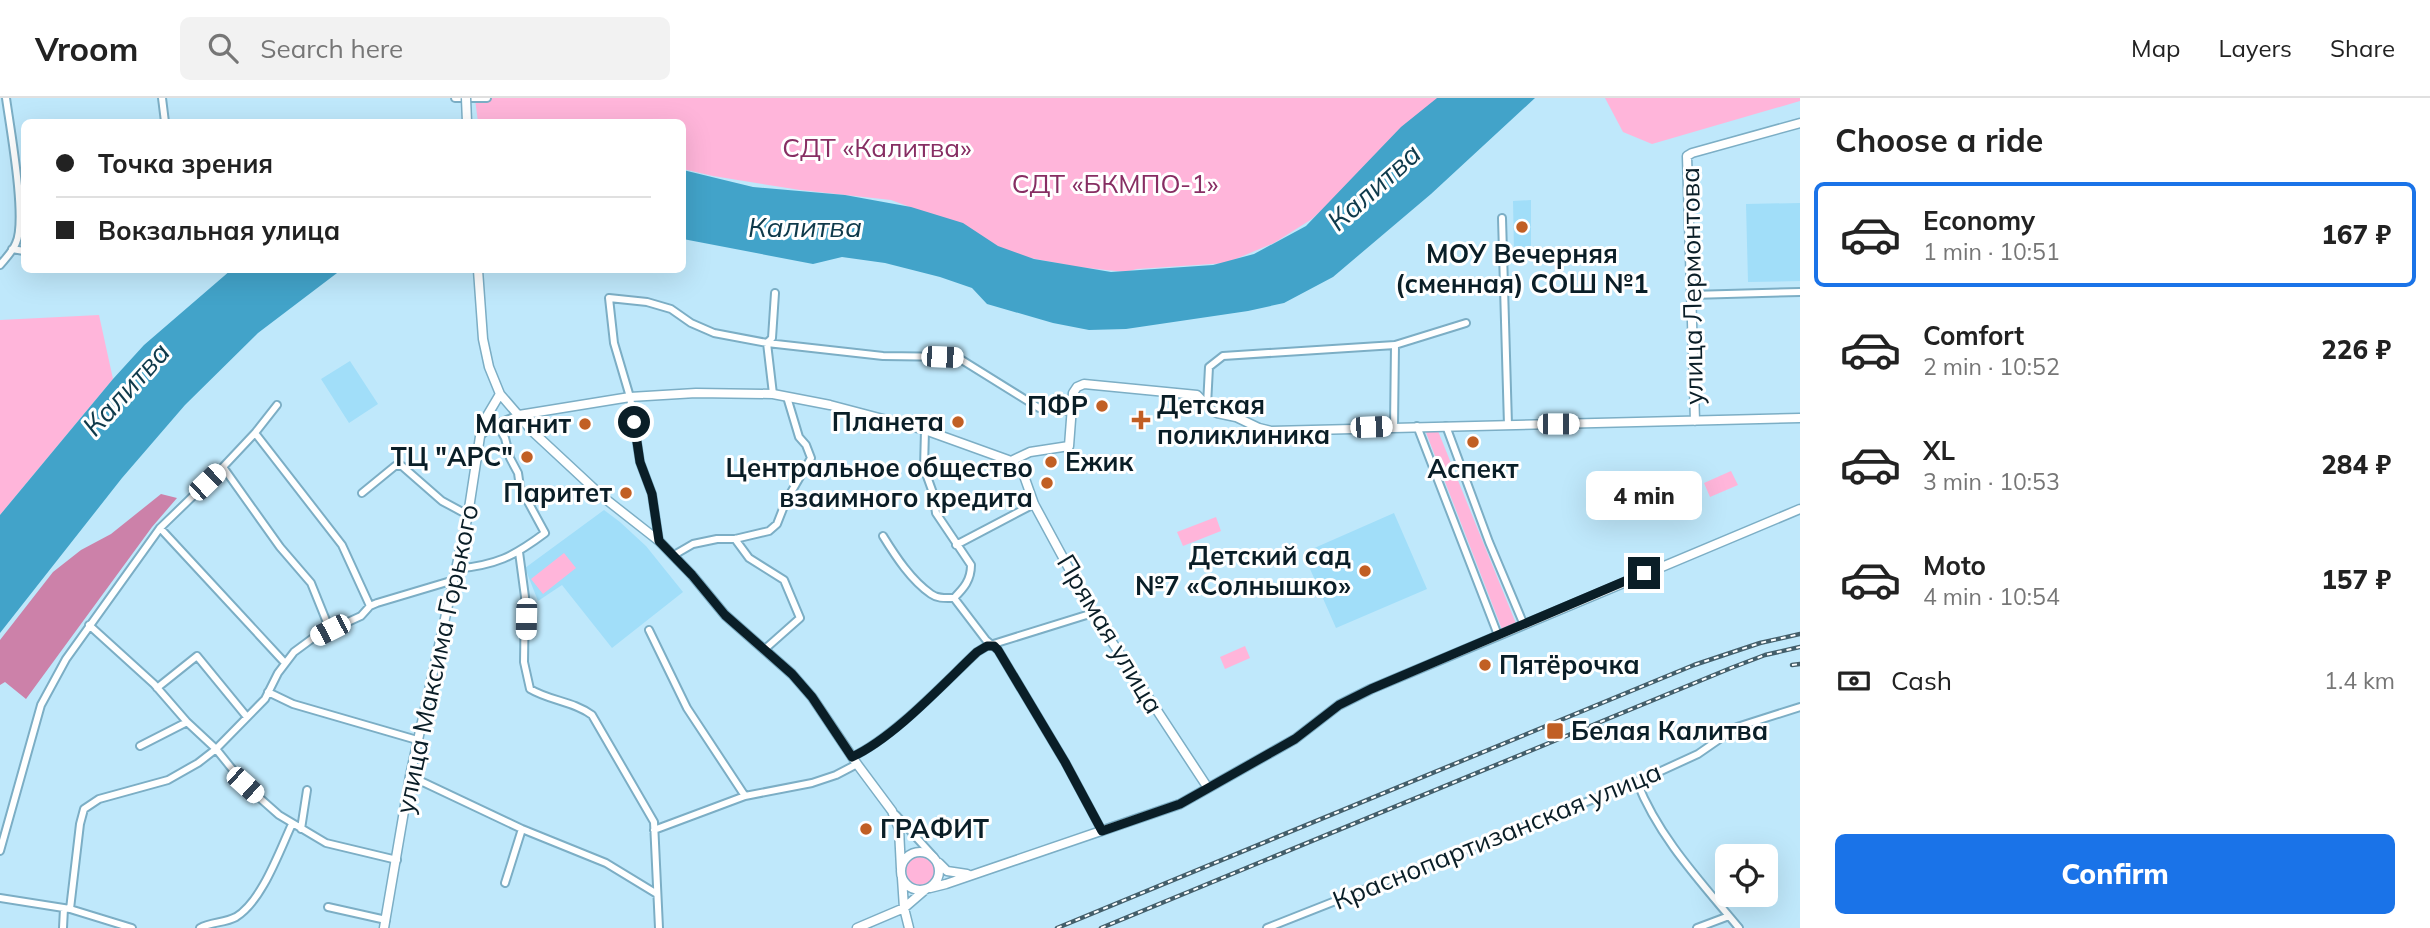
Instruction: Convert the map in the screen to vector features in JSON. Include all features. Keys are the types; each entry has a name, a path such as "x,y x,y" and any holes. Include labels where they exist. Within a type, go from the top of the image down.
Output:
{"main road":[{"path":"466,98 467,119"},
{"name":"улица Лермонтова","path":"1695,421 1686,156 1800,124"},
{"path":"478,273 482,339 500,394 534,433 603,497 674,555 725,615 792,674 812,697 892,811 899,829 904,908 909,928"},
{"path":"519,415 630,397 696,393 773,394 830,405 925,430 1011,461 1030,452 1069,446 1073,393 1077,387 1084,384 1196,395 1217,413 1236,417 1271,431 1800,418"},
{"name":"улица Максима Горького","path":"385,924 417,740 468,515 480,436 484,421 500,394"},
{"name":"Прямая улица","path":"1011,461 1023,473 1034,504 1093,613 1208,788"},
{"path":"974,874 947,872 936,860 923,852 906,858 902,872 911,888 928,888 974,874 1180,804 1295,739 1339,705 1498,635 1800,509"},
{"path":"857,928 904,908 928,888 939,876 936,860"}],"street":[{"path":"0,265 17,243 18,235 16,174 6,98"},
{"path":"162,98 165,119"},
{"path":"455,98 487,98"},
{"path":"16,174 21,173"},
{"path":"1502,218 1508,425"},
{"path":"12,250 21,251"},
{"path":"1691,295 1800,292"},
{"path":"767,343 772,338 775,293"},
{"path":"659,541 652,494 640,462 630,397 614,343 609,298 647,302 671,309 691,323 714,333 767,343 883,356 957,358 1039,408 1056,408 1070,412"},
{"path":"1207,405 1209,367 1223,356 1395,345 1466,323"},
{"path":"767,343 773,394"},
{"path":"1394,426 1395,345"},
{"path":"674,555 693,544 735,539 769,531 777,524 786,501 811,458 809,450 799,437 787,397"},
{"path":"0,851 41,705 66,659 160,528 223,467 277,405"},
{"path":"480,436 497,424 519,415"},
{"path":"456,569 488,565 519,552 545,533 520,487 518,473 497,424"},
{"path":"1417,426 1498,635"},
{"path":"1446,426 1486,534 1524,625"},
{"path":"883,536 899,562 931,594 940,598 954,598 971,575 971,565 936,513 933,493 924,468 925,430"},
{"path":"255,433 342,545 370,606"},
{"path":"362,493 395,466 402,466 442,501 468,515"},
{"path":"223,467 280,547 311,583 330,630"},
{"path":"956,545 1034,504"},
{"path":"160,528 285,663"},
{"path":"735,539 749,558 784,580 799,611 800,618 765,649"},
{"path":"519,552 525,597 524,662 530,689 539,695 580,706 592,715 654,822 659,928"},
{"path":"63,928 79,824 85,809 99,799 168,780 216,749 265,699 294,652 330,630 361,616 370,606 454,580"},
{"path":"954,598 986,640 998,650 1065,762 1102,831"},
{"path":"654,830 745,796 812,783 836,775 906,719 977,652 987,646 1093,613"},
{"path":"89,625 157,688 216,749 245,785 292,824 326,843 397,860"},
{"path":"649,629 687,708 745,796"},
{"path":"157,688 197,656 247,717"},
{"path":"268,692 293,704 417,740"},
{"name":"Краснопартизанская улица","path":"1267,928 1637,782 1698,754 1737,727 1800,707"},
{"path":"140,746 187,722"},
{"path":"410,776 522,829 606,863 657,894"},
{"path":"1637,782 1647,808 1675,851 1739,928"},
{"path":"301,830 307,790"},
{"path":"892,811 936,860"},
{"path":"200,928 232,919 244,912 274,864 292,824"},
{"path":"505,883 522,829"},
{"path":"0,898 67,909 132,928"},
{"path":"328,907 385,924"},
{"path":"1697,928 1729,916"}],"shaded area":[{"name":"МОУ Вечерняя (сменная) СОШ №1","path":"1531,200 1531,253 1514,253 1513,201"},
{"path":"1800,203 1800,281 1748,282 1746,204"},
{"path":"350,361 378,404 349,423 321,379"},
{"path":"161,494 177,498 152,527 26,699 5,682 0,685 0,640 53,572 81,550 111,534"},
{"path":"604,510 646,546 683,592 612,648 562,585 538,601 525,568"},
{"name":"Детский сад №7 «Солнышко»","path":"1394,513 1427,589 1336,628 1303,553"}],"green space":[{"name":"СДТ «БКМПО-1»","path":"1441,98 1312,219 1274,243 1226,263 1125,272 1078,267 1020,256 977,239 929,214 891,200 800,190 686,170 686,119 478,119 475,99"},
{"path":"1605,98 1800,98 1800,101 1652,144 1623,132"},
{"path":"99,315 113,379 0,515 0,320"},
{"path":"1425,430 1438,431 1517,626 1503,632"},
{"path":"1731,471 1738,485 1710,497 1704,483"},
{"path":"1216,517 1221,531 1183,546 1177,532"},
{"path":"564,553 576,568 543,594 531,579"},
{"path":"1245,646 1250,658 1225,669 1220,657"},
{"path":"921,856 932,860 936,871 932,882 921,886 910,882 906,871 910,860"}],"water":[{"name":"Калитва","path":"1437,98 1535,98 1431,194 1333,277 1284,303 1248,311 1126,329 1089,330 1053,323 987,304 972,288 885,263 842,257 813,264 686,240 686,171 753,187 845,195 911,207 963,223 998,246 1034,259 1111,272 1213,265 1254,254 1306,226 1401,127"},
{"name":"Калитва","path":"228,273 337,273 258,333 185,405 122,478 0,633 0,515 144,345"}],"railway":[{"path":"1057,928 1694,665 1760,643 1800,634"},
{"path":"1101,928 1731,668 1765,655 1800,647"},
{"path":"1792,665 1800,664"}],"place":[{"name":"МОУ Вечерняя (сменная) СОШ №1","path":"1522,227"},
{"name":"ПФР","path":"1102,406"},
{"name":"Детская поликлиника","path":"1141,420"},
{"name":"Планета","path":"958,422"},
{"name":"Магнит","path":"585,424"},
{"name":"Аспект","path":"1473,442"},
{"name":"ТЦ \"АРС\"","path":"527,457"},
{"name":"Ежик","path":"1051,462"},
{"name":"Центральное общество взаимного кредита","path":"1047,483"},
{"name":"Паритет","path":"626,493"},
{"name":"Детский сад №7 «Солнышко»","path":"1365,571"},
{"name":"Пятёрочка","path":"1485,665"},
{"name":"Белая Калитва","path":"1555,731"},
{"name":"ГРАФИТ","path":"866,829"}],"route":[{"path":"634,422 640,462 652,494 659,541 725,615 792,674 812,697 852,757 906,719 977,652 987,646 994,646 1065,762 1102,831 1180,804 1295,739 1339,705 1371,689 1644,573"}],"park label":[{"name":"СДТ «Калитва»","path":"877,148"}]}
